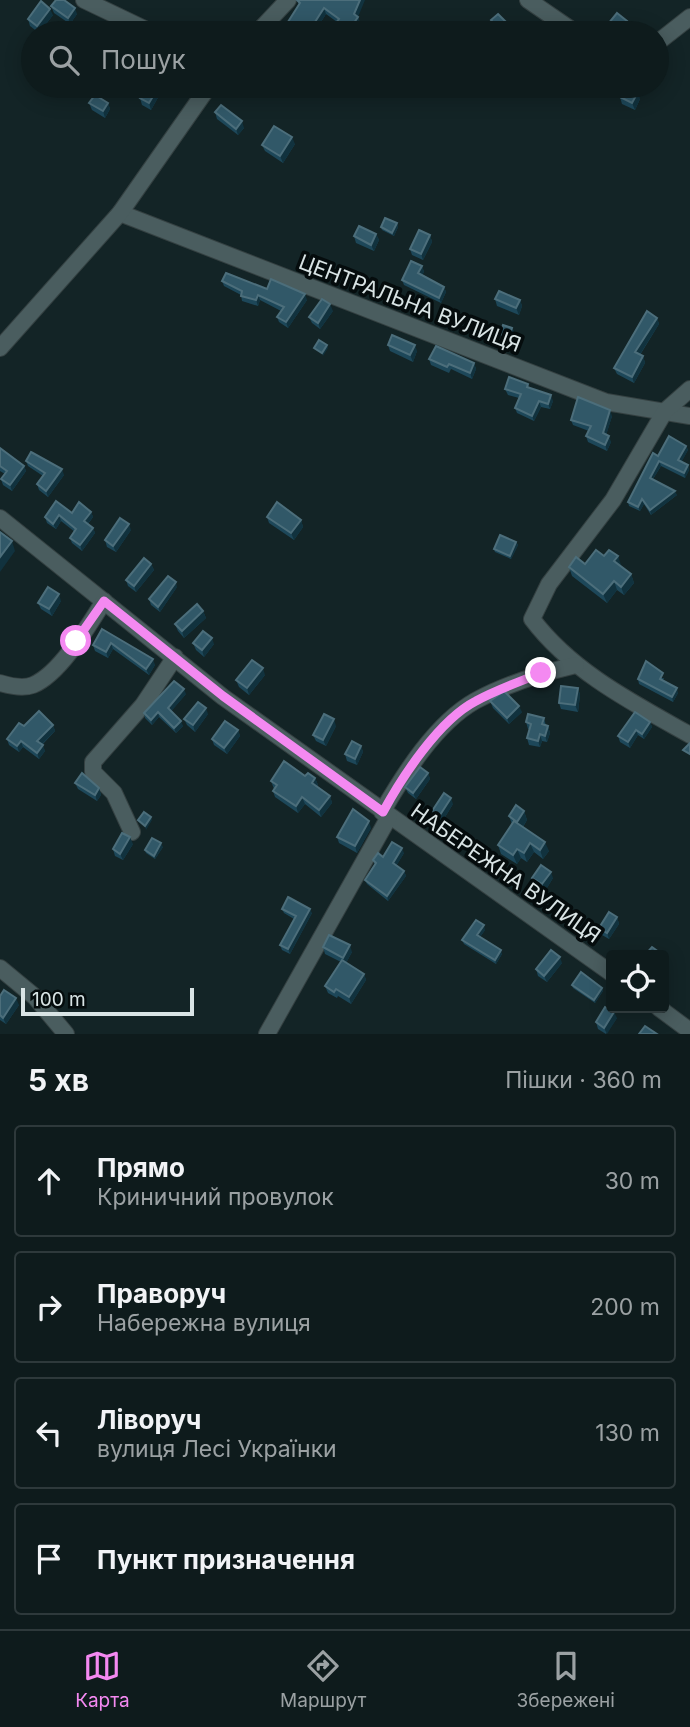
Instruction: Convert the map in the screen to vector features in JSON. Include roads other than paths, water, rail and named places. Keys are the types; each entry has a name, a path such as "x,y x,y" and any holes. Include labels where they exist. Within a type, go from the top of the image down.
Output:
{"street":[{"path":"84,0 128,21"},
{"path":"268,21 288,0"},
{"path":"528,0 559,21"},
{"path":"669,34 690,17"},
{"path":"0,348 120,213 201,98"},
{"name":"ЦЕНТРАЛЬНА ВУЛИЦЯ","path":"120,213 606,402 690,416"},
{"path":"690,389 665,411 613,500 549,584 532,619 551,643 576,665 690,735"},
{"name":"НАБЕРЕЖНА ВУЛИЦЯ","path":"0,518 234,704 606,969"},
{"path":"0,683 32,686 46,677 83,633 104,601"},
{"path":"132,832 114,793 93,772 93,762 143,705 175,657"},
{"path":"267,1034 408,772 443,728 474,702 541,673 576,665"},
{"path":"0,968 36,997 66,1034"},
{"path":"666,1013 690,1031"}]}
